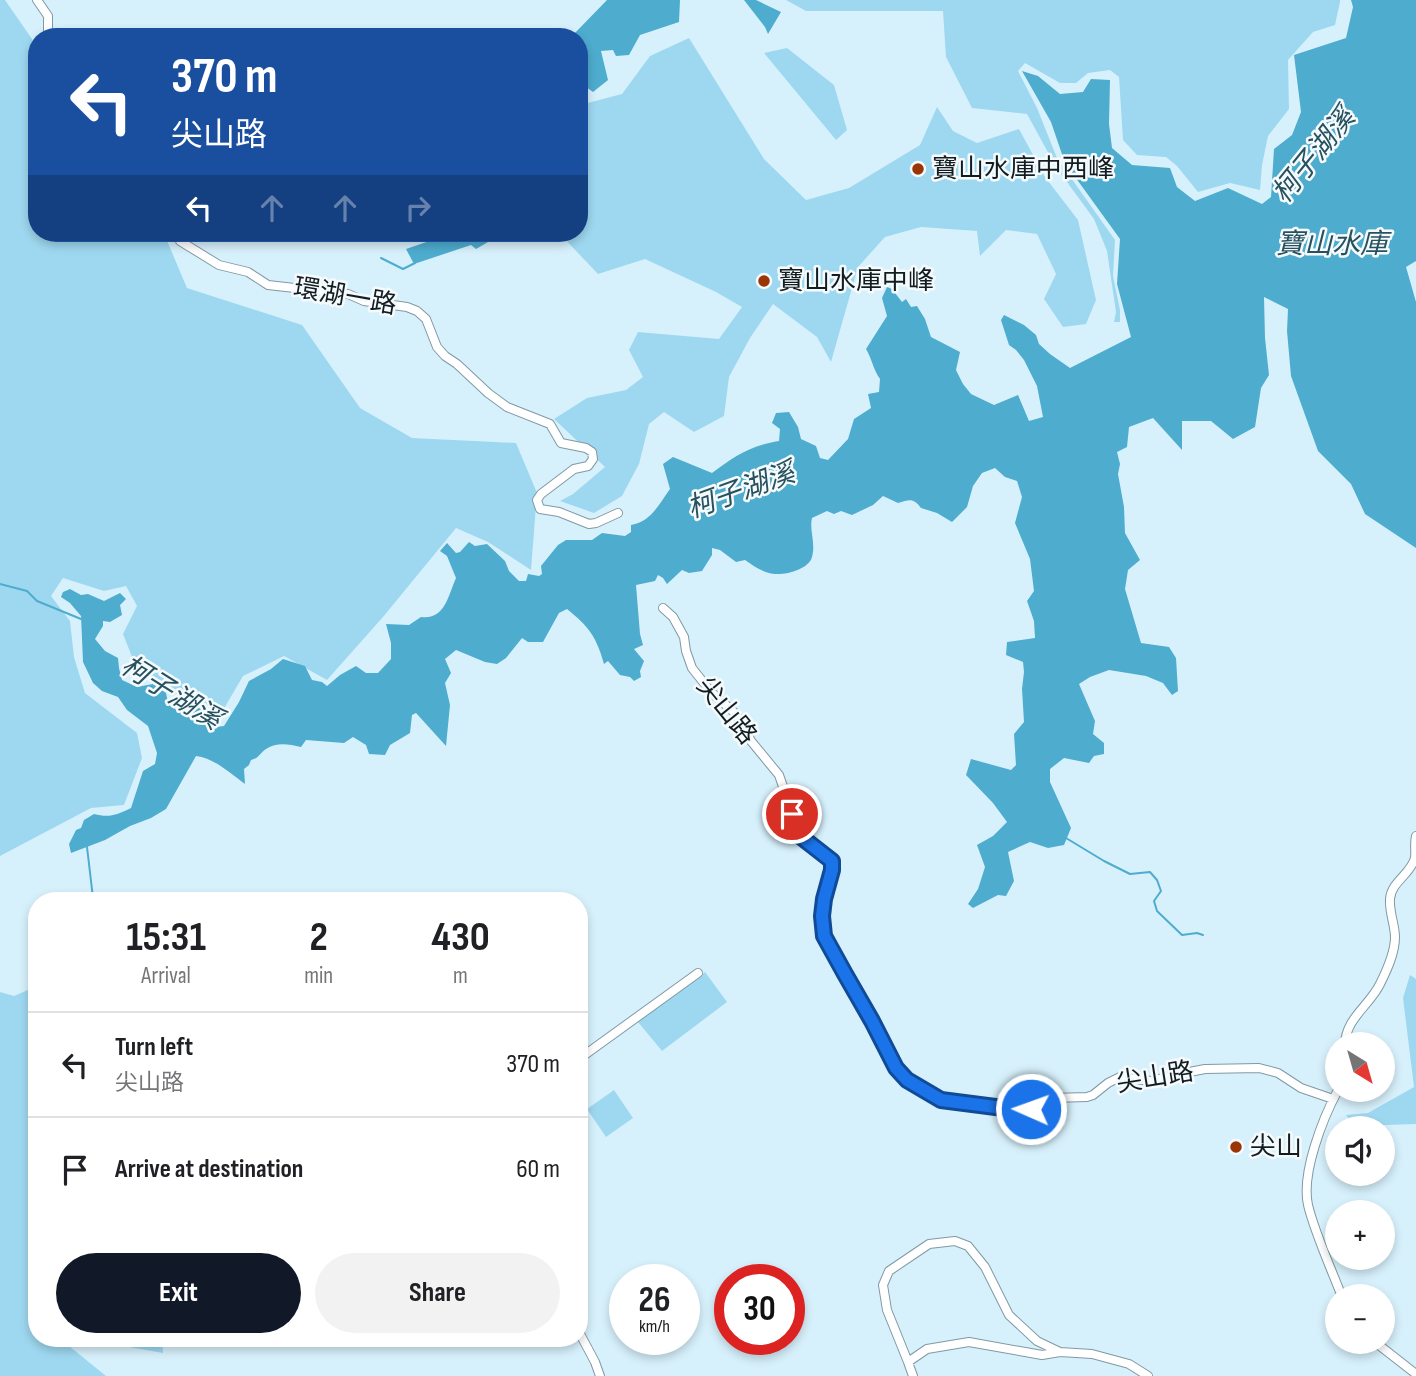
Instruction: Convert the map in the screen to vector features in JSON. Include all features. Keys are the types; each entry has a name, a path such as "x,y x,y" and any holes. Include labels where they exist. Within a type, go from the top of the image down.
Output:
{"street":[{"path":"37,0 48,16 48,28"},
{"name":"環湖一路","path":"182,242 219,265 248,272 268,285 348,294 364,301 417,311 426,319 437,347 488,393 507,407 550,424 561,443 586,448 592,452 593,459 589,466 574,469 541,494 537,500 540,509 559,512 589,524 618,513"},
{"name":"尖山路","path":"663,608 673,617 684,637 692,668 711,692 736,714 751,741 779,775 800,836 832,861 822,916 824,936 896,1068 907,1080 941,1100 1019,1110 1031,1109 1052,1098 1087,1097 1121,1077 1151,1081 1205,1069 1259,1068 1278,1073 1301,1088 1325,1093"},
{"path":"1348,1032 1352,1022 1379,987 1392,957 1395,939 1390,898 1394,887 1409,870 1415,857 1416,836"},
{"path":"588,1052 698,973"},
{"path":"1332,1102 1312,1158 1308,1203 1337,1284"},
{"path":"913,1376 887,1310 883,1285 889,1271 929,1244 956,1241 968,1247 985,1267 1009,1315 1037,1341 1060,1352"},
{"path":"908,1362 927,1349 969,1342 1042,1355 1060,1352 1092,1354 1129,1364 1148,1376"},
{"path":"586,1347 600,1376"},
{"path":"1390,1354 1416,1374"}],"shaded area":[{"path":"0,0 5,0 28,33 28,242 168,242 187,288 302,325 360,408 412,438 516,443 537,493 531,570 488,542 456,528 327,680 284,656 243,676 222,712 186,700 136,667 123,634 137,606 126,586 104,591 63,578 51,596 70,621 74,657 85,693 137,733 142,758 124,805 91,808 0,856"},
{"path":"786,0 1340,2 1335,25 1313,32 1288,60 1289,109 1268,136 1260,190 1230,183 1198,192 1166,157 1137,155 1123,140 1119,77 1110,70 1088,73 1076,83 1060,83 1025,63 1018,71 1037,108 1057,158 1115,240 1113,276 1120,322 1114,322 1116,312 1107,251 1094,219 1056,167 1027,114 972,108 946,57 943,11 806,11"},
{"path":"689,38 764,159 806,200 849,188 920,145 937,107 953,131 977,143 1019,129 1045,177 1078,220 1096,300 1086,324 1063,327 1044,299 1056,274 1037,234 1006,230 980,256 977,231 921,227 885,237 858,267 831,362 817,337 773,304 750,338 729,377 724,416 694,432 664,412 649,424 639,464 622,496 594,513 560,501 573,494 605,467 554,419 587,398 626,390 643,377 629,350 638,332 719,339 742,307 645,259 598,274 568,242 588,242 588,103 622,94 650,56"},
{"path":"787,48 834,85 847,130 836,140 764,53"},
{"path":"705,972 727,1002 662,1051 638,1022"},
{"path":"1410,975 1416,979 1416,1124 1395,1125 1395,1116 1347,1116 1368,1113 1387,1102 1395,1102 1395,1098 1414,1087 1403,998"},
{"path":"28,990 28,1347 70,1347 106,1376 0,1376 0,992 14,996"},
{"path":"614,1090 633,1118 606,1137 588,1108"},
{"path":"129,1347 163,1347 163,1353"}],"water":[{"path":"607,0 680,0 679,22 640,35 629,55 616,56 613,50 601,51 608,80 593,92 588,88 588,28 580,28"},
{"path":"744,0 756,0 781,12 768,34 765,27"},
{"name":"寶山水庫","path":"1351,0 1416,0 1416,261 1406,267 1416,302 1416,548 1365,514 1351,484 1318,451 1291,376 1288,309 1264,297 1269,375 1261,388 1255,427 1233,439 1211,421 1182,421 1182,450 1153,418 1129,427 1127,447 1117,452 1125,533 1140,560 1128,570 1125,589 1141,643 1169,647 1176,658 1178,691 1172,695 1163,683 1146,676 1109,670 1079,684 1095,721 1093,734 1104,743 1104,754 1094,756 1089,763 1064,758 1050,769 1050,782 1071,828 1064,845 1048,848 1030,842 1008,852 1014,881 1006,896 998,895 973,908 968,904 978,889 985,867 977,845 993,836 1007,822 966,775 971,759 1011,770 1016,765 1014,734 1024,722 1024,672 1023,662 1006,655 1007,642 1035,638 1034,621 1027,601 1034,591 1030,559 1015,523 1022,497 1017,481 1005,477 995,468 982,473 973,486 967,507 952,522 921,508 913,501 898,503 883,496 873,505 852,515 841,511 834,514 827,511 812,518 812,557 806,566 800,569 780,574 769,573 745,560 736,562 720,550 712,548 712,555 702,571 689,573 682,570 667,584 658,575 655,581 636,585 643,645 634,649 644,661 641,677 634,681 630,677 620,675 608,661 604,664 591,633 567,609 559,613 543,642 528,642 522,638 506,658 497,664 456,650 445,659 451,673 445,683 450,705 446,746 416,713 412,715 410,733 390,745 385,755 369,754 366,745 353,737 344,743 306,740 301,747 278,744 251,760 244,769 245,784 215,763 196,756 166,809 105,840 71,853 69,844 84,820 94,814 113,815 131,808 143,771 155,764 157,753 148,726 127,710 118,697 102,691 93,683 83,662 81,616 61,597 63,592 70,589 104,601 120,593 126,599 120,605 122,615 110,622 103,621 95,639 105,651 118,658 122,680 137,687 153,684 166,693 168,703 181,713 198,707 211,718 216,727 224,726 249,681 283,659 305,666 312,680 327,686 356,666 366,673 378,673 391,659 391,643 386,624 409,625 421,617 435,615 441,611 448,599 456,578 447,556 440,551 447,543 456,553 469,542 475,546 487,544 505,561 509,571 519,581 526,581 528,574 539,576 542,574 541,566 558,545 566,540 592,540 602,533 625,536 631,532 631,525 649,516 670,489 663,464 673,457 712,473 743,452 779,441 780,429 772,423 776,413 789,412 798,427 801,439 816,446 820,458 828,460 848,439 854,419 871,408 868,394 879,392 880,379 866,349 887,316 882,298 887,287 892,289 902,302 906,299 911,307 917,306 931,337 960,352 956,370 971,394 994,405 1018,395 1029,421 1043,417 1037,386 1024,360 1009,345 1001,320 1004,315 1024,325 1036,335 1039,344 1070,368 1131,337 1117,284 1120,239 1065,163 1051,122 1022,71 1038,76 1060,94 1083,92 1091,79 1110,80 1109,124 1112,148 1132,165 1170,168 1177,187 1195,201 1228,188 1262,204 1271,197 1274,149 1292,135 1301,112 1294,55 1346,38 1353,7"},
{"path":"427,242 488,242 476,249 471,245 414,264 406,249"}],"waterway":[{"path":"381,258 403,269 415,263"},
{"name":"柯子湖溪","path":"0,584 27,591 37,601 81,619"},
{"path":"1066,838 1130,874 1150,872 1161,891 1154,901 1157,911 1182,935 1203,935"},
{"path":"87,847 92,892"}],"place":[{"name":"寶山水庫中西峰","path":"918,169"},
{"name":"寶山水庫中峰","path":"764,281"},
{"name":"尖山","path":"1236,1147"}],"route":[{"path":"792,814 800,836 832,861 822,916 824,936 896,1068 907,1080 941,1100 968,1105 1031,1109"}]}
